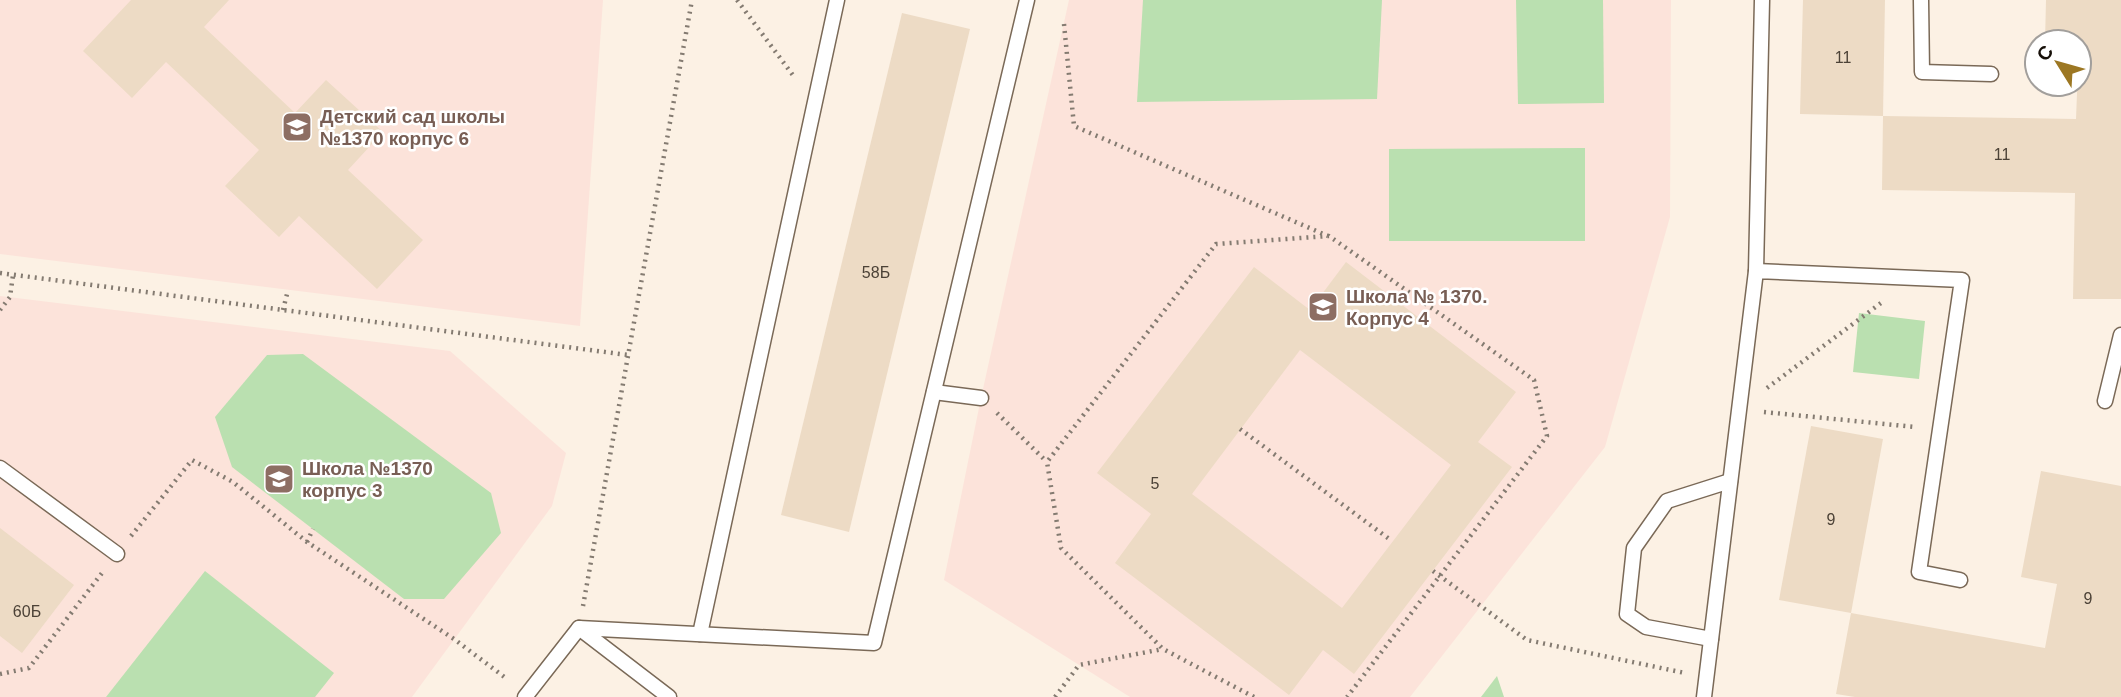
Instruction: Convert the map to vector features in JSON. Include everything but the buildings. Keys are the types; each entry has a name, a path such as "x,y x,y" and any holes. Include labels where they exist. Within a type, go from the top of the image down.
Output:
{"lane":[{"path":"700,634 836,0"},
{"path":"579,628 874,643 1027,0"},
{"path":"1704,697 1756,271 1762,0"},
{"path":"1921,0 1922,72 1991,74"},
{"path":"1756,271 1962,280 1919,572 1960,580"},
{"path":"2105,401 2121,335"},
{"path":"934,392 981,398"},
{"path":"0,468 117,554"},
{"path":"1711,639 1646,626 1627,614 1634,548 1667,501 1730,481"},
{"path":"526,696 579,628"},
{"path":"579,628 669,697"}],"path":[{"path":"579,628 691,0"},
{"path":"737,0 814,104"},
{"path":"1064,24 1074,126 1329,236 1534,380 1547,436 1347,697"},
{"path":"1048,462 1216,244 1329,236"},
{"path":"0,273 628,355"},
{"path":"0,310 10,298 13,275"},
{"path":"1739,409 1914,278"},
{"path":"283,310 288,290"},
{"path":"981,398 1048,462 1061,548 1163,649 1254,697"},
{"path":"1739,409 1940,429"},
{"path":"1240,429 1392,541"},
{"path":"0,674 29,668 192,460 233,482 307,542 454,639 526,696"},
{"path":"307,542 313,529"},
{"path":"1433,571 1527,640 1706,677"},
{"path":"1055,697 1079,665 1163,649"}],"shaded area":[{"name":"Детский сад школы №1370 корпус 6","path":"0,0 603,0 580,326 0,254"},
{"name":"Школа № 1370. Корпус 4","path":"1069,0 1671,0 1670,217 1605,447 1410,697 1130,697 944,580 981,398"},
{"name":"Школа №1370 корпус 3","path":"0,296 450,351 566,453 552,506 412,697 0,697"}],"green space":[{"path":"1143,0 1382,0 1377,99 1137,102"},
{"path":"1516,0 1603,0 1604,103 1518,104"},
{"path":"1585,148 1585,241 1389,241 1389,149"},
{"path":"1859,313 1925,321 1919,379 1853,372"},
{"path":"303,354 491,493 501,533 444,599 404,599 232,467 215,417 267,355"},
{"path":"205,571 334,673 315,697 106,697"},
{"path":"1497,676 1504,697 1481,697"}],"place":[{"name":"Детский сад школы №1370 корпус 6","path":"297,127"},
{"name":"Школа № 1370. Корпус 4","path":"1323,307"},
{"name":"Школа №1370 корпус 3","path":"279,479"}]}
